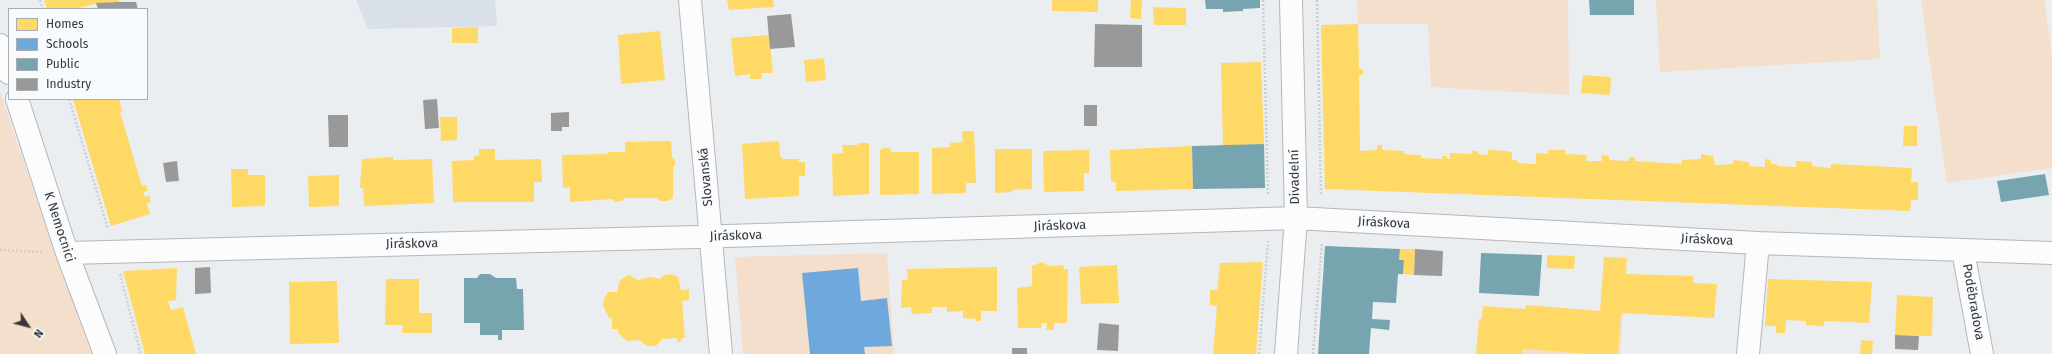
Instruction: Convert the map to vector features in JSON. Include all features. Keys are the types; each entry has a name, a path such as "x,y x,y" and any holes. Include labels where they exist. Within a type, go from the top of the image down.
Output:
{"street":[{"name":"Slovanská","path":"690,0 721,354"},
{"name":"Divadelní","path":"1286,354 1296,218 1291,0"},
{"path":"0,45 8,70"},
{"name":"K Nemocnici","path":"18,100 67,253 105,354"},
{"name":"Jiráskova","path":"67,253 711,236 1296,218 1758,243 2052,253"},
{"path":"1748,354 1758,243"},
{"name":"Poděbradova","path":"1963,251 1982,354"}],"path":[{"path":"1259,354 1268,242 1263,0"},
{"path":"69,100 142,354"},
{"path":"1260,242 1330,243"},
{"path":"0,250 67,253"}],"shaded area":[{"path":"356,0 495,0 497,26 368,29"},
{"path":"1357,0 1568,0 1569,95 1431,87 1428,24 1358,24"},
{"path":"1656,0 1877,0 1880,59 1660,72"},
{"path":"1921,0 2044,0 2052,56 2052,168 1947,183"},
{"path":"0,92 61,272 92,354 0,354"},
{"path":"887,253 894,354 743,354 735,257"},
{"path":"1621,313 1623,313 1620,354 1618,354"},
{"path":"1523,349 1588,354 1522,354"}],"building: Homes":[{"path":"44,0 119,0 119,2 95,4 78,8 47,8"},
{"path":"728,0 773,0 774,7 729,10"},
{"path":"1052,0 1098,0 1098,12 1052,11"},
{"path":"1131,0 1142,0 1141,19 1130,18"},
{"path":"1153,7 1186,8 1186,25 1154,25"},
{"path":"1358,24 1359,69 1363,69 1363,75 1359,75 1360,151 1377,150 1377,145 1382,145 1382,150 1404,151 1404,154 1421,155 1421,158 1442,159 1442,156 1447,156 1447,159 1450,159 1450,153 1472,154 1472,151 1478,151 1478,154 1488,155 1488,150 1506,151 1512,152 1512,160 1517,160 1517,163 1536,164 1536,153 1548,154 1548,150 1565,150 1565,154 1587,155 1586,161 1602,161 1602,155 1609,156 1609,160 1629,161 1630,157 1635,157 1635,161 1682,164 1682,160 1701,159 1701,154 1713,156 1715,165 1733,164 1734,160 1749,162 1749,166 1765,167 1765,159 1771,160 1771,164 1777,164 1777,166 1796,167 1796,161 1812,162 1812,166 1831,168 1831,164 1912,168 1911,182 1918,182 1918,200 1911,200 1910,211 1325,189 1321,25"},
{"path":"478,27 478,43 452,43 452,28"},
{"path":"660,31 665,80 621,84 618,35"},
{"path":"769,35 773,73 761,73 762,79 750,79 750,74 735,76 731,38"},
{"path":"824,58 826,80 806,82 804,60"},
{"path":"1261,62 1264,144 1223,146 1221,63"},
{"path":"1583,75 1611,77 1610,95 1581,93"},
{"path":"73,100 119,100 122,111 120,112 142,186 146,185 148,191 143,192 145,197 149,195 151,202 147,203 150,214 111,226"},
{"path":"440,117 457,117 457,140 441,141"},
{"path":"1904,126 1917,126 1917,146 1903,146"},
{"path":"962,131 974,131 976,183 966,183 966,193 932,194 932,148 950,147 950,143 963,142"},
{"path":"671,141 672,157 675,160 675,166 673,166 673,198 668,201 660,201 657,198 625,198 622,201 615,202 612,199 570,202 570,187 563,188 562,155 625,152 625,142"},
{"path":"779,141 780,156 783,159 799,159 798,162 805,162 805,176 799,176 799,196 745,199 742,144"},
{"path":"858,143 869,143 869,194 833,196 832,154 843,153 842,145 858,145"},
{"path":"1192,146 1193,189 1116,191 1116,182 1111,182 1110,150"},
{"path":"883,148 890,148 892,152 919,152 919,194 880,195 880,150"},
{"path":"479,149 495,149 495,160 541,159 542,182 534,182 534,202 453,202 452,161 474,160 474,156 479,156"},
{"path":"995,149 1032,149 1032,189 995,193"},
{"path":"1089,150 1089,173 1084,173 1084,191 1044,192 1043,151"},
{"path":"393,157 393,160 432,159 434,203 364,206 363,188 360,188 362,159"},
{"path":"231,169 248,169 248,175 265,175 265,206 232,207"},
{"path":"339,175 339,206 309,207 308,176"},
{"path":"1400,249 1415,249 1414,275 1403,274 1404,260 1399,260"},
{"path":"1547,255 1575,256 1574,269 1547,268"},
{"path":"1604,257 1627,258 1626,274 1693,276 1693,283 1717,284 1714,318 1621,313 1618,354 1588,354 1523,349 1522,354 1476,354 1479,319 1482,319 1483,306 1525,309 1526,305 1600,311"},
{"path":"1042,262 1049,266 1063,265 1064,269 1068,269 1067,323 1054,323 1054,330 1046,330 1047,323 1041,323 1041,328 1018,328 1017,288 1032,286 1032,266"},
{"path":"1263,262 1256,354 1213,354 1217,306 1210,305 1210,290 1217,290 1220,263"},
{"path":"1117,265 1119,303 1081,304 1079,267"},
{"path":"997,267 997,311 981,311 981,321 963,318 963,311 947,312 947,307 932,307 932,313 912,314 911,307 901,308 902,280 908,280 907,269"},
{"path":"177,268 176,300 168,301 171,310 183,307 196,354 145,354 123,271"},
{"path":"671,274 678,277 681,290 689,289 689,300 682,301 685,338 681,338 682,341 677,342 677,338 662,339 656,346 647,346 639,340 627,341 618,333 618,329 612,329 612,318 609,318 603,305 604,299 608,292 617,292 620,280 629,275 638,280 650,277 660,279 664,275"},
{"path":"386,279 419,279 419,313 432,313 432,333 402,333 403,325 385,325"},
{"path":"1768,279 1872,282 1869,323 1824,321 1824,326 1806,325 1806,321 1786,320 1785,333 1776,333 1776,326 1765,326"},
{"path":"337,281 339,343 290,344 289,282"},
{"path":"1897,295 1933,297 1932,336 1895,335"},
{"path":"1861,340 1873,341 1872,354 1860,354"}],"building: Schools":[{"path":"858,268 861,301 887,298 892,346 864,347 865,354 810,354 802,273"}],"building: Public":[{"path":"1205,0 1260,0 1260,8 1223,12 1223,9 1206,9"},
{"path":"1589,0 1634,0 1634,15 1590,15"},
{"path":"1264,144 1265,188 1193,189 1192,146"},
{"path":"2045,174 2049,195 2001,202 1997,181"},
{"path":"1325,246 1400,249 1399,260 1404,260 1403,274 1398,274 1396,303 1373,302 1372,319 1390,320 1389,330 1371,328 1369,354 1318,354"},
{"path":"1481,253 1542,255 1539,296 1479,293"},
{"path":"480,274 490,274 496,278 516,278 517,289 523,289 524,330 502,330 502,340 498,340 498,335 480,335 480,323 464,323 464,278 477,278"}],"building: Industry":[{"path":"136,2 138,8 98,8 96,3"},
{"path":"791,14 795,47 770,49 767,16"},
{"path":"1095,24 1142,25 1142,67 1094,67"},
{"path":"437,99 439,128 425,129 423,100"},
{"path":"1084,105 1097,105 1097,126 1084,126"},
{"path":"569,112 569,127 562,127 562,131 551,131 551,113"},
{"path":"328,115 348,115 348,147 329,147"},
{"path":"177,161 179,181 166,182 163,163"},
{"path":"1415,249 1443,251 1442,276 1414,275"},
{"path":"210,267 211,293 195,294 195,268"},
{"path":"1099,323 1119,325 1118,351 1097,350"},
{"path":"1895,335 1919,336 1918,350 1895,349"},
{"path":"1012,348 1027,348 1027,354 1012,354"}]}
